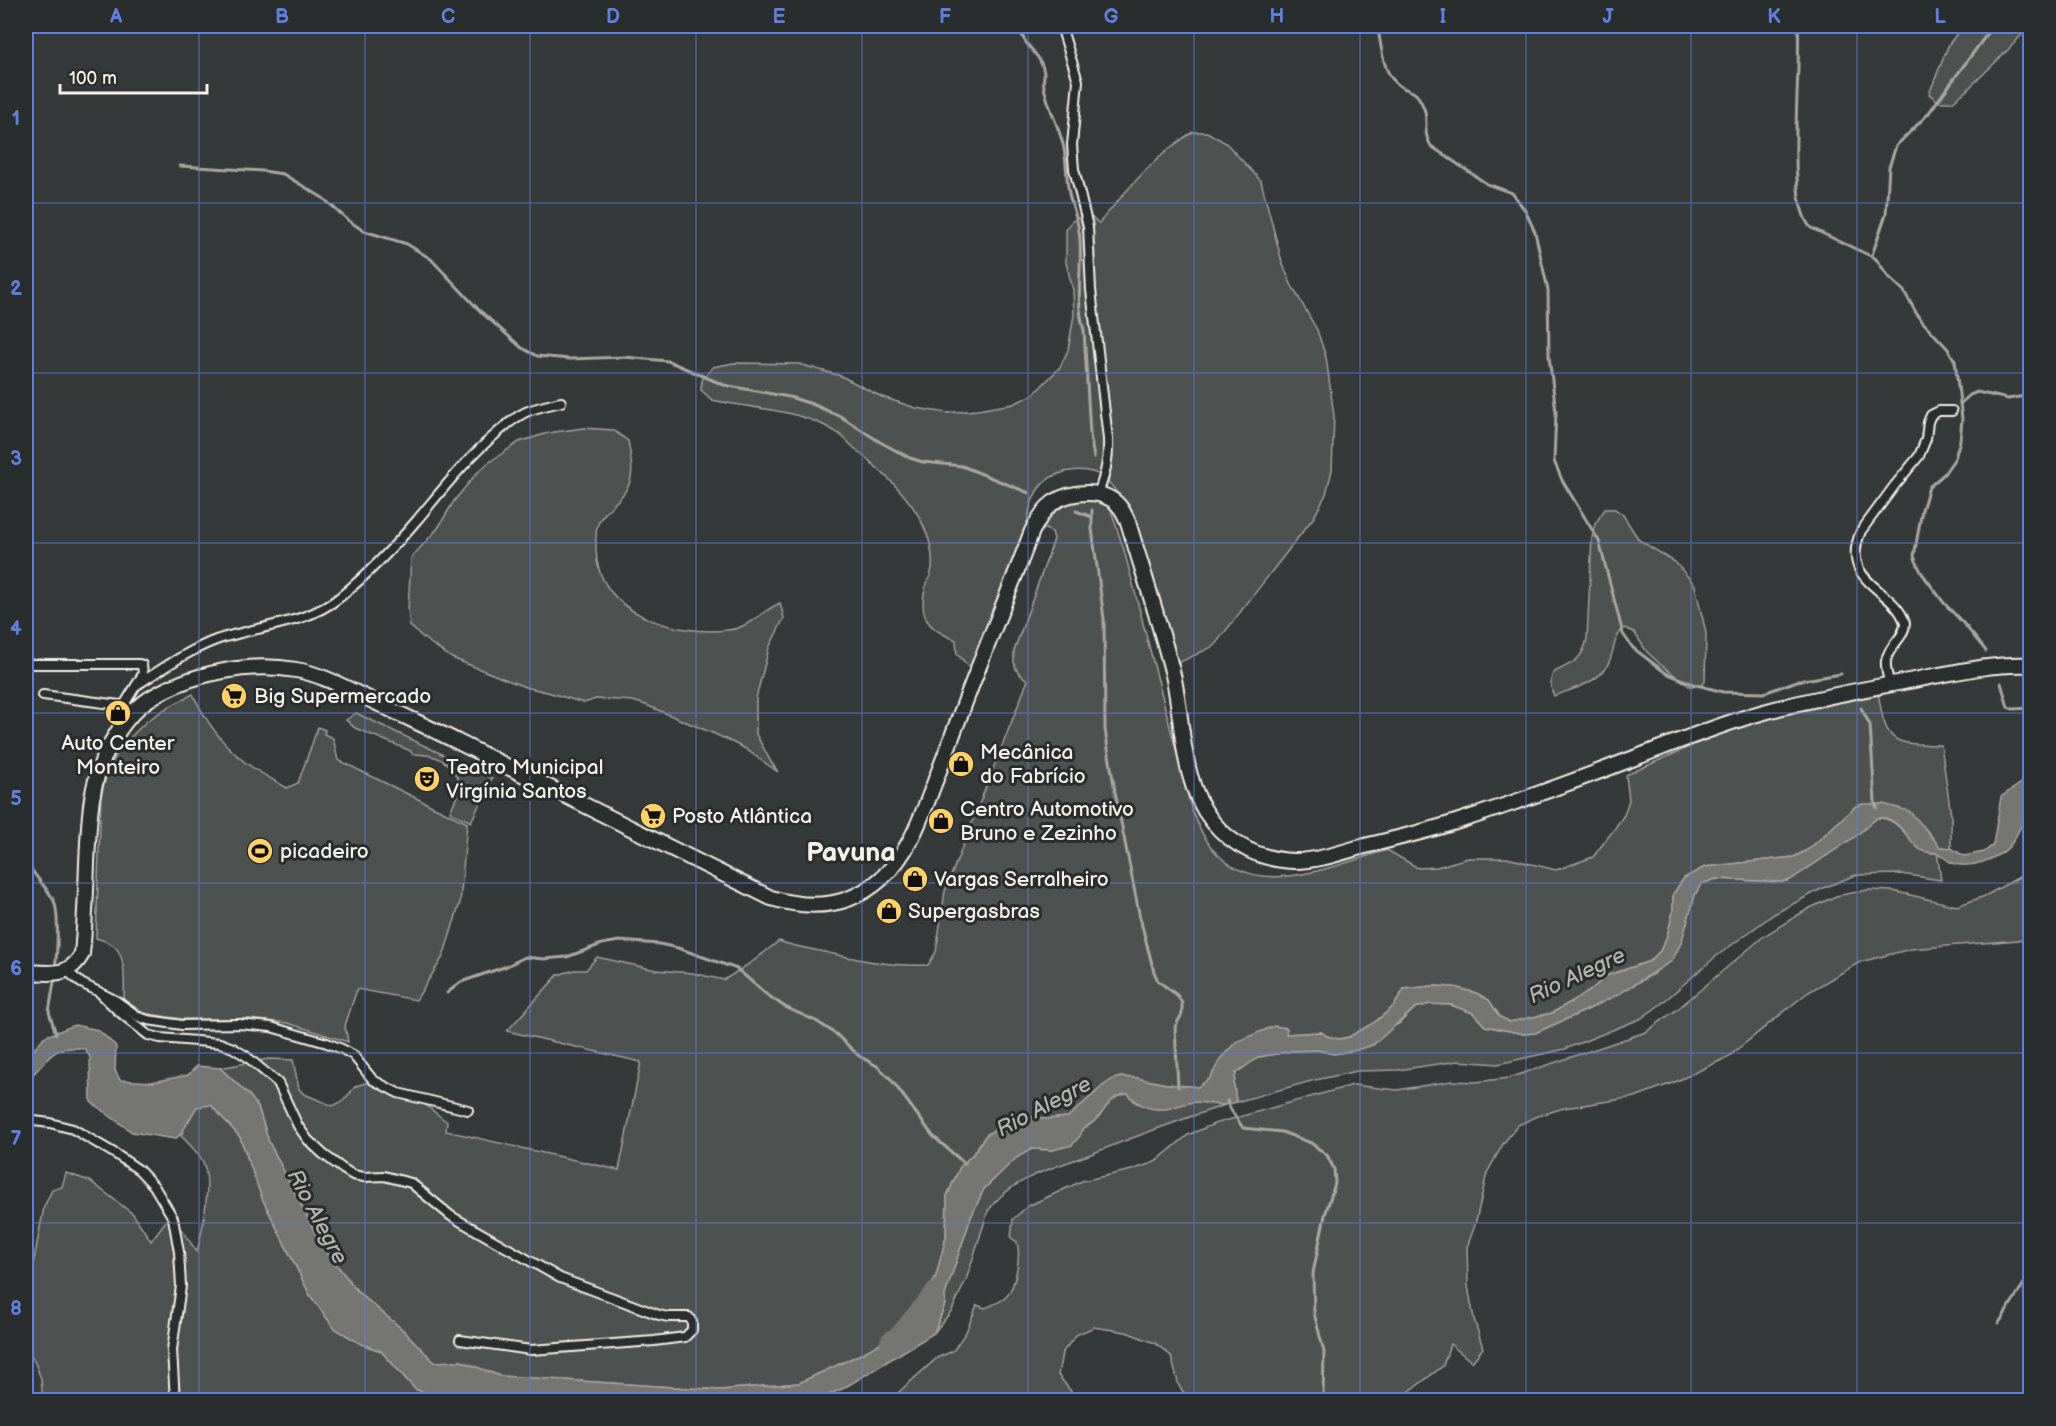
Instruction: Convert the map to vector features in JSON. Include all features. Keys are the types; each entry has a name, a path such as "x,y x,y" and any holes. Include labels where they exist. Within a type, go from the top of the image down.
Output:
{"highway":[{"path":"26,972 57,972 77,963 82,954 90,808 97,775 106,751 130,707 172,687 216,672 274,667 300,671 326,679 438,732 771,898 794,904 818,906 843,901 881,879 897,862 912,837 1032,531 1049,506 1062,497 1077,494 1098,494 1112,499 1122,509 1128,522 1173,676 1195,791 1208,816 1225,834 1245,849 1273,858 1296,861 1327,856 1438,828 1532,797 1725,724 1765,712 1890,685 2012,664 2031,665"}],"street":[{"path":"1061,26 1078,81 1072,145 1074,169 1088,227 1091,291 1108,439 1107,470 1098,494"},
{"path":"137,685 212,641 324,608 386,553 416,521 464,462 485,443 526,412 561,402"},
{"path":"1890,685 1886,661 1903,633 1905,623 1899,611 1862,574 1856,551 1857,540 1861,531 1919,456 1926,439 1931,416 1939,411 1952,411"},
{"path":"33,664 139,664 144,669 130,707 43,695"},
{"path":"57,972 115,1000 139,1017 148,1020 201,1025 257,1024 327,1043 353,1055 373,1080 382,1086 398,1093 468,1110"},
{"path":"99,992 147,1035 172,1040 220,1043 246,1056 278,1083 298,1126 308,1140 323,1154 353,1175 384,1176 411,1183 451,1216 483,1232 560,1278 668,1317 689,1317 693,1322 692,1330 685,1337 654,1341 531,1350 460,1340"},
{"path":"26,1120 50,1123 73,1130 114,1153 139,1170 154,1186 173,1218 182,1286 172,1350 175,1401"}],"shaded area":[{"path":"1963,26 2030,26 1966,91 1952,102 1939,102 1929,94 1949,44"},
{"path":"1193,132 1207,132 1226,143 1261,181 1282,262 1291,284 1317,330 1326,357 1334,416 1332,470 1326,494 1314,517 1214,646 1174,665 1124,502 1109,483 1096,473 1078,470 1060,473 1045,482 1035,495 1029,510 1020,555 972,670 957,654 956,640 939,632 925,616 923,599 932,568 930,545 921,520 898,488 842,436 825,426 810,419 777,411 712,400 701,390 702,380 713,367 733,363 799,364 841,376 882,397 916,408 947,413 1013,404 1033,395 1060,367 1068,350 1074,315 1073,290 1066,263 1066,230 1072,221 1087,214 1099,223 1154,162"},
{"path":"583,428 613,430 628,441 632,469 629,484 626,491 601,519 596,537 600,573 610,591 625,605 663,624 707,631 736,629 780,603 784,618 769,648 756,698 756,734 778,772 744,748 646,705 633,701 596,699 584,703 525,687 452,658 410,626 408,610 411,558 438,528 454,501 476,474 519,442 548,433"},
{"path":"1071,494 1109,504 1124,550 1192,811 1204,836 1221,858 1241,871 1264,876 1288,876 1314,872 1387,850 1418,868 1437,867 1468,858 1507,858 1556,870 1593,857 1615,828 1624,815 1629,800 1626,775 1705,740 1751,723 1878,692 1884,722 1894,738 1911,744 1941,745 1951,815 1951,848 1940,847 1923,826 1856,806 1809,849 1794,857 1705,867 1684,878 1673,894 1673,912 1667,936 1660,951 1650,961 1606,976 1590,991 1552,1013 1510,1022 1500,1017 1489,1000 1476,993 1454,987 1433,986 1404,989 1394,1006 1375,1022 1349,1037 1339,1039 1321,1032 1286,1034 1198,1087 1137,1078 1104,1085 1068,1117 1048,1119 1020,1115 986,1135 973,1154 960,1167 947,1196 946,1237 936,1276 918,1315 900,1332 863,1353 799,1383 720,1390 500,1376 461,1361 434,1362 403,1330 358,1292 322,1246 269,1142 258,1107 250,1096 220,1068 268,1059 293,1060 299,1089 304,1094 333,1106 343,1101 356,1086 369,1082 412,1094 447,1122 446,1131 619,1170 641,1062 507,1031 558,975 574,970 586,970 597,957 656,970 692,973 724,980 779,941 873,962 928,965 936,952 945,891 1028,680 1016,668 1014,651 1054,539 1052,532 1043,528 1050,510"},
{"path":"1605,509 1615,509 1623,515 1639,540 1675,562 1695,585 1706,633 1705,682 1700,686 1689,686 1660,664 1647,652 1634,632 1625,628 1618,636 1610,661 1597,677 1554,696 1551,684 1553,673 1578,658 1585,647 1592,538 1595,524"},
{"path":"193,694 213,729 233,751 251,766 287,788 298,783 318,727 325,730 324,734 333,738 338,760 467,823 460,903 443,957 416,1000 357,989 345,1026 348,1042 288,1023 249,1019 182,1019 142,1013 124,1003 124,973 121,957 112,945 96,938 101,796 106,776 120,747 147,721"},
{"path":"356,713 492,778 471,822 450,812 461,787 453,771 444,761 422,754 412,754 411,751 355,728 346,720"},
{"path":"2030,769 2030,815 2022,823 2006,850 1995,857 1971,865 1958,865 1937,853 1919,849 1891,820 1877,818 1856,836 1790,880 1782,882 1716,879 1701,884 1695,895 1681,943 1672,961 1619,994 1535,1033 1524,1034 1485,1026 1473,1013 1451,1005 1430,1004 1415,1008 1373,1045 1334,1054 1317,1050 1292,1051 1259,1057 1236,1073 1234,1084 1236,1102 1231,1104 1194,1102 1159,1109 1142,1105 1128,1094 1115,1098 1095,1121 1082,1129 1080,1136 1072,1145 1053,1150 1032,1149 1016,1158 984,1189 971,1217 934,1333 844,1388 818,1400 445,1400 415,1389 381,1351 361,1344 334,1328 310,1295 262,1198 240,1137 211,1105 197,1107 175,1139 132,1132 91,1102 90,1057 85,1049 73,1048 57,1051 26,1081 26,1059 44,1037 75,1025 98,1030 116,1046 115,1070 120,1080 152,1082 188,1075 197,1066 220,1068 250,1096 258,1107 269,1142 322,1246 358,1292 403,1330 434,1362 461,1361 500,1376 720,1390 799,1383 863,1353 900,1332 918,1315 936,1276 946,1237 947,1196 960,1167 973,1154 986,1135 1020,1115 1048,1119 1068,1117 1104,1085 1121,1077 1198,1087 1210,1078 1221,1058 1236,1042 1274,1026 1287,1028 1286,1034 1321,1032 1339,1039 1349,1037 1375,1022 1394,1006 1404,989 1433,986 1454,987 1476,993 1489,1000 1500,1017 1510,1022 1552,1013 1590,991 1606,976 1650,961 1660,951 1667,936 1673,912 1673,894 1684,878 1705,867 1794,857 1809,849 1856,806 1863,804 1883,804 1909,811 1940,847 1951,848 1964,856 1984,852 1993,845 2001,797 2021,783"},
{"path":"1876,818 1894,823 1920,848 1937,853 1941,880 1901,874 1856,875 1823,888 1774,914 1714,958 1640,1019 1565,1049 1498,1064 1458,1061 1398,1070 1357,1071 1236,1102 1234,1084 1236,1073 1258,1057 1292,1051 1317,1050 1334,1054 1399,1024 1415,1008 1430,1004 1451,1005 1473,1013 1485,1026 1524,1034 1535,1033 1587,1010 1654,974 1681,943 1695,895 1701,884 1716,879 1782,882 1790,880 1856,836"},
{"path":"2030,871 2030,939 1911,949 1860,962 1807,993 1728,1057 1675,1082 1635,1097 1564,1108 1518,1125 1503,1144 1487,1173 1475,1225 1467,1247 1468,1286 1474,1319 1483,1348 1472,1362 1450,1344 1443,1366 1398,1400 1189,1400 1179,1386 1171,1356 1155,1343 1126,1332 1094,1327 1076,1335 1062,1353 1058,1375 1078,1400 890,1400 937,1358 953,1351 966,1332 977,1305 985,1308 999,1302 1010,1292 1018,1262 1017,1242 1011,1238 1013,1219 1028,1206 1082,1181 1132,1170 1155,1162 1188,1135 1214,1124 1353,1085 1397,1090 1452,1081 1475,1082 1509,1078 1646,1032 1680,1007 1764,936 1808,909 1836,896 1868,890 1893,891 1957,906 1985,896"},
{"path":"1128,1094 1136,1103 1170,1108 1198,1102 1225,1105 1049,1169 1008,1190 988,1211 966,1280 952,1310 934,1333 971,1217 984,1189 1016,1158 1031,1149 1053,1150 1080,1136 1082,1129 1097,1119 1112,1100"},
{"path":"211,1105 240,1137 262,1198 310,1295 334,1327 361,1344 381,1351 415,1389 445,1400 43,1400 41,1379 26,1345 26,1302 44,1207 52,1190 62,1187 66,1173 90,1181 133,1214 151,1241 168,1218 181,1229 197,1252 206,1206 207,1180 198,1153 181,1136 188,1118 197,1106"}],"waterway":[{"path":"1020,26 1024,39 1040,60 1044,73 1046,94 1063,144 1069,194 1079,235 1080,303 1084,330 1090,434 1094,458"},
{"path":"1377,26 1387,71 1396,83 1413,92 1420,99 1425,111 1427,135 1431,146 1487,184 1512,193 1525,210 1535,232 1548,290 1549,356 1556,412 1554,461 1562,480 1599,541 1623,634 1633,648 1666,673 1693,684 1723,692 1764,693 1797,681 1841,674"},
{"path":"1798,26 1796,163 1798,191 1803,213 1811,228 1875,258 1889,277 1904,291 1919,318 1948,349 1955,361 1962,419 1960,440 1955,458 1944,474 1929,487 1922,510 1914,556 1921,572 1944,603 1986,651"},
{"path":"1872,255 1886,214 1889,167 1896,146 1928,114 1993,26"},
{"path":"180,166 283,174 323,198 364,231 407,244 431,259 480,311 522,348 537,356 570,359 624,357 668,361 724,385 789,397 812,404 840,416 910,458 923,462 962,466 1029,493"},
{"path":"1960,404 1977,392 2008,399 2030,395"},
{"path":"1092,510 1092,529 1104,619 1105,730 1140,918 1154,972 1158,981 1177,995 1182,1003 1182,1014 1175,1027 1178,1087"},
{"path":"1076,511 1092,517"},
{"path":"2001,683 2008,707 2030,708"},
{"path":"1861,708 1870,725 1877,808"},
{"path":"26,773 28,808 26,822"},
{"path":"26,855 30,867 55,905 57,913 55,970"},
{"path":"447,993 461,982 507,966 525,957 544,959 567,957 602,944 619,941 678,948 737,969 785,1007 816,1021 836,1034 859,1056 877,1066 890,1078 933,1136 965,1164"},
{"path":"55,976 49,1012 56,1034"},
{"path":"1227,1101 1243,1128 1282,1132 1311,1143 1327,1155 1334,1169 1335,1183 1325,1215 1313,1273 1314,1313 1324,1352 1323,1400"},
{"path":"1999,1323 2030,1274"},
{"name":"Rio Alegre","path":"889,1341 899,1334 935,1291"}],"place":[{"name":"Big Supermercado","path":"234,696"},
{"name":"Auto Center Monteiro","path":"118,713"},
{"name":"Mecânica do Fabrício","path":"961,764"},
{"name":"Teatro Municipal Virgínia Santos","path":"427,779"},
{"name":"Posto Atlântica","path":"653,816"},
{"name":"Centro Automotivo Bruno e Zezinho","path":"941,821"},
{"name":"picadeiro","path":"260,851"},
{"name":"Vargas Serralheiro","path":"915,879"},
{"name":"Supergasbras","path":"889,911"}],"district":[{"name":"Pavuna","path":"851,853"}]}
